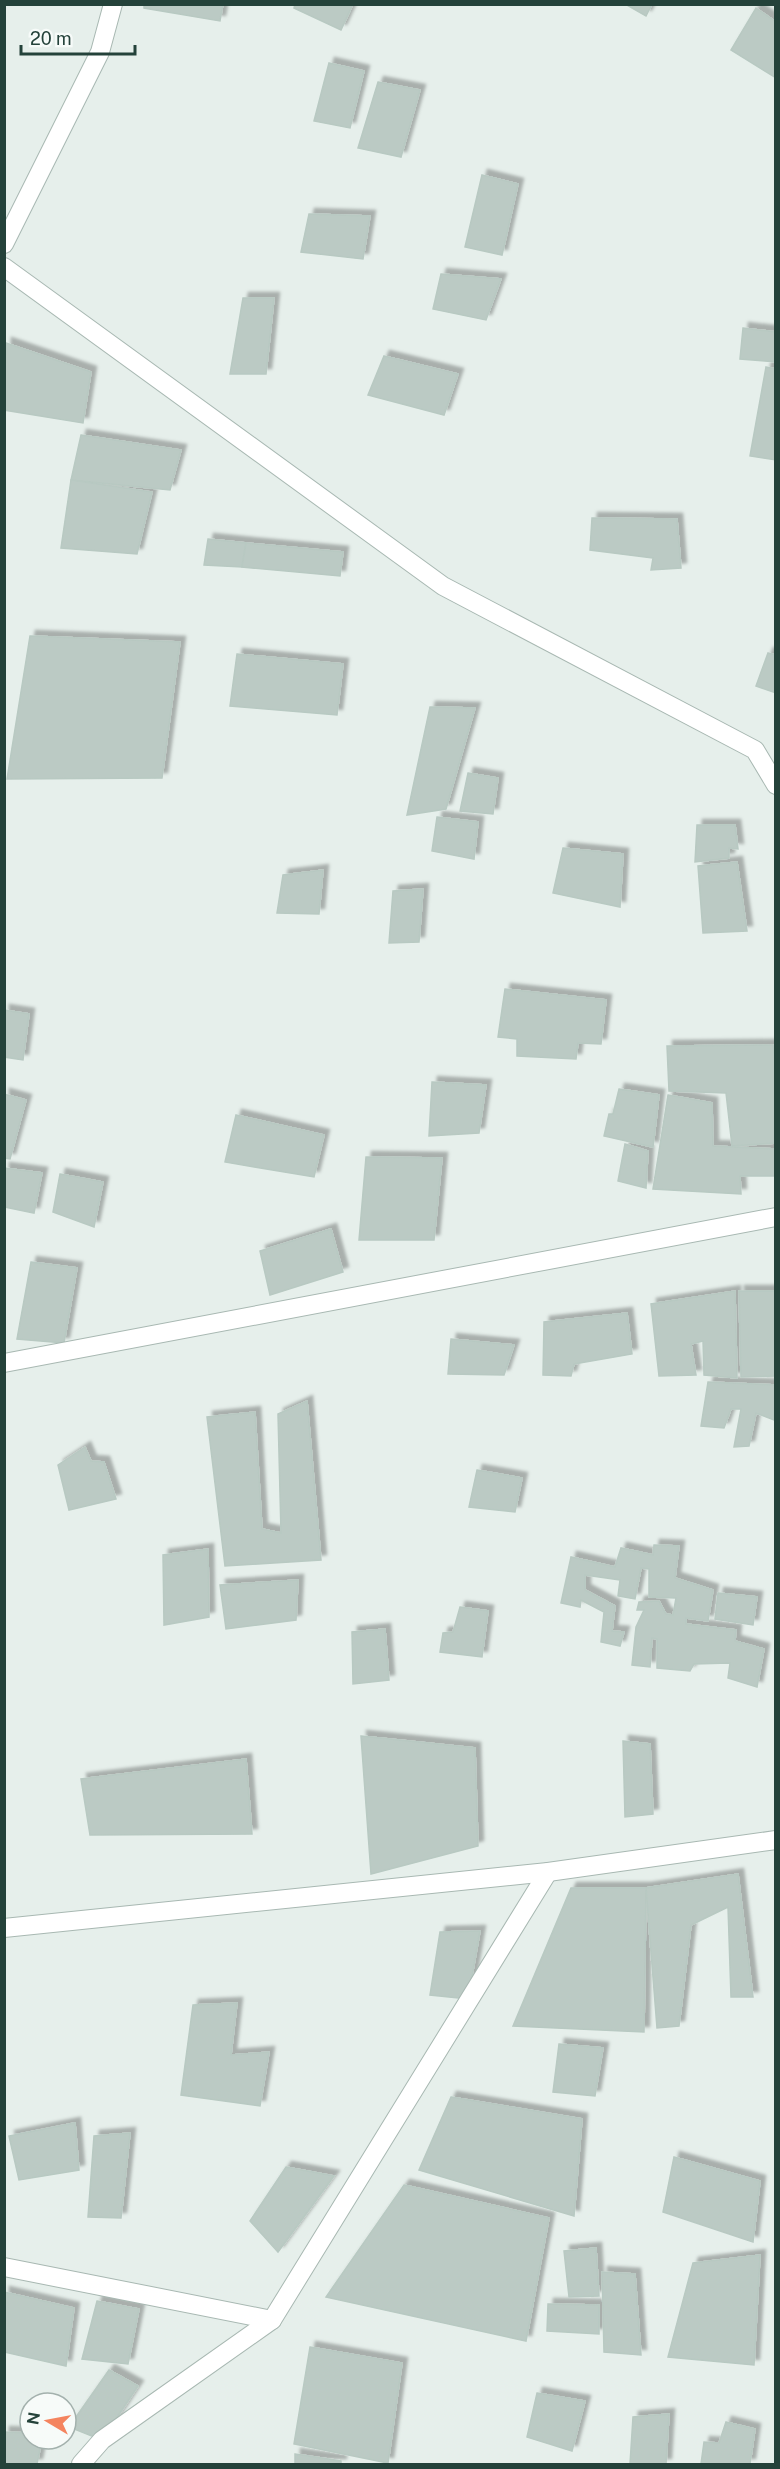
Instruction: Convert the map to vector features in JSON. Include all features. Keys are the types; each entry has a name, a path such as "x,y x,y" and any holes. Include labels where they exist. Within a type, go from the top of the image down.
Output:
{"street":[{"path":"4,244 100,52 113,4"},
{"path":"4,267 443,586 755,750 776,785"},
{"path":"4,1363 776,1217"},
{"path":"4,1928 548,1872 776,1840"},
{"path":"81,2464 102,2440 272,2319 548,1872"},
{"path":"4,2267 272,2319"}],"building":[{"path":"144,4 223,4 220,21 144,8"},
{"path":"295,4 353,4 341,30 294,8"},
{"path":"625,4 652,4 646,16"},
{"path":"756,8 776,22 776,78 731,50"},
{"path":"329,63 364,71 350,128 314,121"},
{"path":"378,82 420,90 401,157 358,148"},
{"path":"482,175 518,184 502,255 465,247"},
{"path":"309,214 370,216 363,259 301,252"},
{"path":"441,274 501,279 486,320 433,309"},
{"path":"243,298 274,298 266,374 230,374"},
{"path":"743,328 776,332 776,362 740,359"},
{"path":"6,343 91,372 83,423 4,410"},
{"path":"384,356 458,374 444,415 368,395"},
{"path":"766,367 776,369 776,460 750,456"},
{"path":"81,435 181,450 170,490 71,480"},
{"path":"71,480 152,492 137,554 61,548"},
{"path":"592,518 677,519 681,568 651,570 653,558 590,550"},
{"path":"208,539 246,543 242,567 204,565"},
{"path":"246,543 343,552 340,576 242,567"},
{"path":"30,636 180,642 162,778 7,779"},
{"path":"768,653 776,655 776,693 756,686"},
{"path":"237,654 343,664 337,715 230,706"},
{"path":"430,707 475,708 446,809 407,815"},
{"path":"468,773 498,778 493,814 460,811"},
{"path":"437,817 478,822 474,859 432,851"},
{"path":"697,825 735,825 738,849 729,848 729,858 695,862"},
{"path":"563,848 623,854 620,907 553,893"},
{"path":"737,862 747,931 703,933 698,866"},
{"path":"323,870 319,914 277,913 283,875"},
{"path":"423,889 419,942 389,943 393,891"},
{"path":"505,989 606,1000 601,1044 578,1043 576,1059 517,1056 517,1039 498,1037"},
{"path":"4,1010 29,1014 23,1060 4,1057"},
{"path":"773,1045 776,1068 776,1143 732,1146 726,1093 669,1091 667,1046"},
{"path":"432,1082 486,1085 479,1133 429,1136"},
{"path":"619,1089 659,1095 653,1147 604,1136 609,1114 613,1114"},
{"path":"4,1094 26,1100 10,1159 4,1158"},
{"path":"668,1095 712,1103 713,1146 776,1149 776,1176 740,1176 741,1194 653,1189"},
{"path":"236,1115 324,1135 314,1177 225,1162"},
{"path":"625,1144 648,1151 646,1188 618,1181"},
{"path":"366,1157 442,1158 434,1240 359,1240"},
{"path":"4,1168 42,1173 34,1213 4,1207"},
{"path":"60,1174 103,1182 94,1227 53,1212"},
{"path":"331,1229 343,1272 270,1295 260,1251"},
{"path":"31,1262 77,1268 64,1343 17,1339"},
{"path":"735,1291 737,1378 704,1375 703,1341 691,1344 696,1375 659,1376 651,1304"},
{"path":"739,1291 776,1291 776,1376 741,1377"},
{"path":"627,1313 632,1354 574,1364 571,1376 543,1375 544,1322"},
{"path":"451,1339 514,1345 504,1375 448,1374"},
{"path":"708,1382 776,1385 774,1420 756,1413 749,1446 734,1447 741,1409 731,1409 724,1428 701,1426"},
{"path":"307,1401 321,1560 225,1566 207,1417 255,1412 262,1529 281,1533 278,1414"},
{"path":"85,1447 91,1461 104,1462 116,1499 69,1510 58,1465"},
{"path":"477,1470 522,1478 515,1512 469,1507"},
{"path":"654,1545 679,1546 675,1578 713,1590 708,1621 686,1618 686,1624 736,1630 735,1641 764,1649 757,1687 728,1678 730,1663 694,1664 690,1671 657,1668 657,1639 652,1638 650,1667 632,1665 636,1627 644,1610 637,1610 639,1602 659,1601 666,1614 673,1615 676,1598 649,1597 649,1569 641,1568 635,1599 618,1596 620,1580 585,1575 585,1590 615,1606 612,1631 624,1632 620,1646 601,1642 604,1612 581,1600 580,1607 561,1603 571,1557 615,1567 621,1548 653,1555"},
{"path":"208,1549 209,1617 164,1625 163,1555"},
{"path":"298,1580 296,1620 226,1629 220,1585"},
{"path":"718,1593 757,1597 753,1625 715,1619"},
{"path":"460,1607 488,1611 482,1657 440,1652 443,1633 453,1632"},
{"path":"385,1629 389,1680 353,1684 352,1632"},
{"path":"361,1736 475,1748 478,1846 371,1874"},
{"path":"623,1741 650,1744 653,1814 625,1817"},
{"path":"246,1759 252,1834 90,1835 81,1779"},
{"path":"738,1874 753,1997 731,1997 728,1907 691,1925 679,2026 657,2028 646,1888"},
{"path":"571,1888 646,1888 644,2032 513,2026"},
{"path":"480,1931 468,1999 430,1995 440,1932"},
{"path":"237,2003 231,2055 269,2052 260,2106 181,2095 193,2005"},
{"path":"559,2044 603,2048 595,2096 553,2092"},
{"path":"451,2097 582,2119 574,2216 419,2170"},
{"path":"75,2123 79,2170 19,2180 9,2136"},
{"path":"130,2133 121,2218 88,2217 94,2136"},
{"path":"674,2157 760,2181 753,2242 663,2212"},
{"path":"286,2167 334,2176 278,2252 250,2221"},
{"path":"404,2185 549,2218 526,2341 326,2297"},
{"path":"596,2248 599,2296 569,2297 564,2251"},
{"path":"760,2255 754,2365 668,2357 693,2263"},
{"path":"602,2272 635,2274 641,2355 604,2352"},
{"path":"4,2292 74,2308 66,2366 4,2352"},
{"path":"97,2301 139,2309 128,2364 82,2359"},
{"path":"548,2304 599,2305 599,2334 547,2331"},
{"path":"310,2347 402,2363 388,2463 294,2444"},
{"path":"109,2370 138,2386 102,2440 78,2431 78,2414"},
{"path":"537,2393 585,2401 572,2451 527,2437"},
{"path":"669,2414 666,2464 630,2464 633,2417"},
{"path":"726,2422 755,2429 750,2464 701,2464 704,2442 719,2443"},
{"path":"4,2432 18,2433 18,2451 40,2451 37,2464 4,2464"},
{"path":"295,2454 341,2461 341,2464 295,2464"}]}
